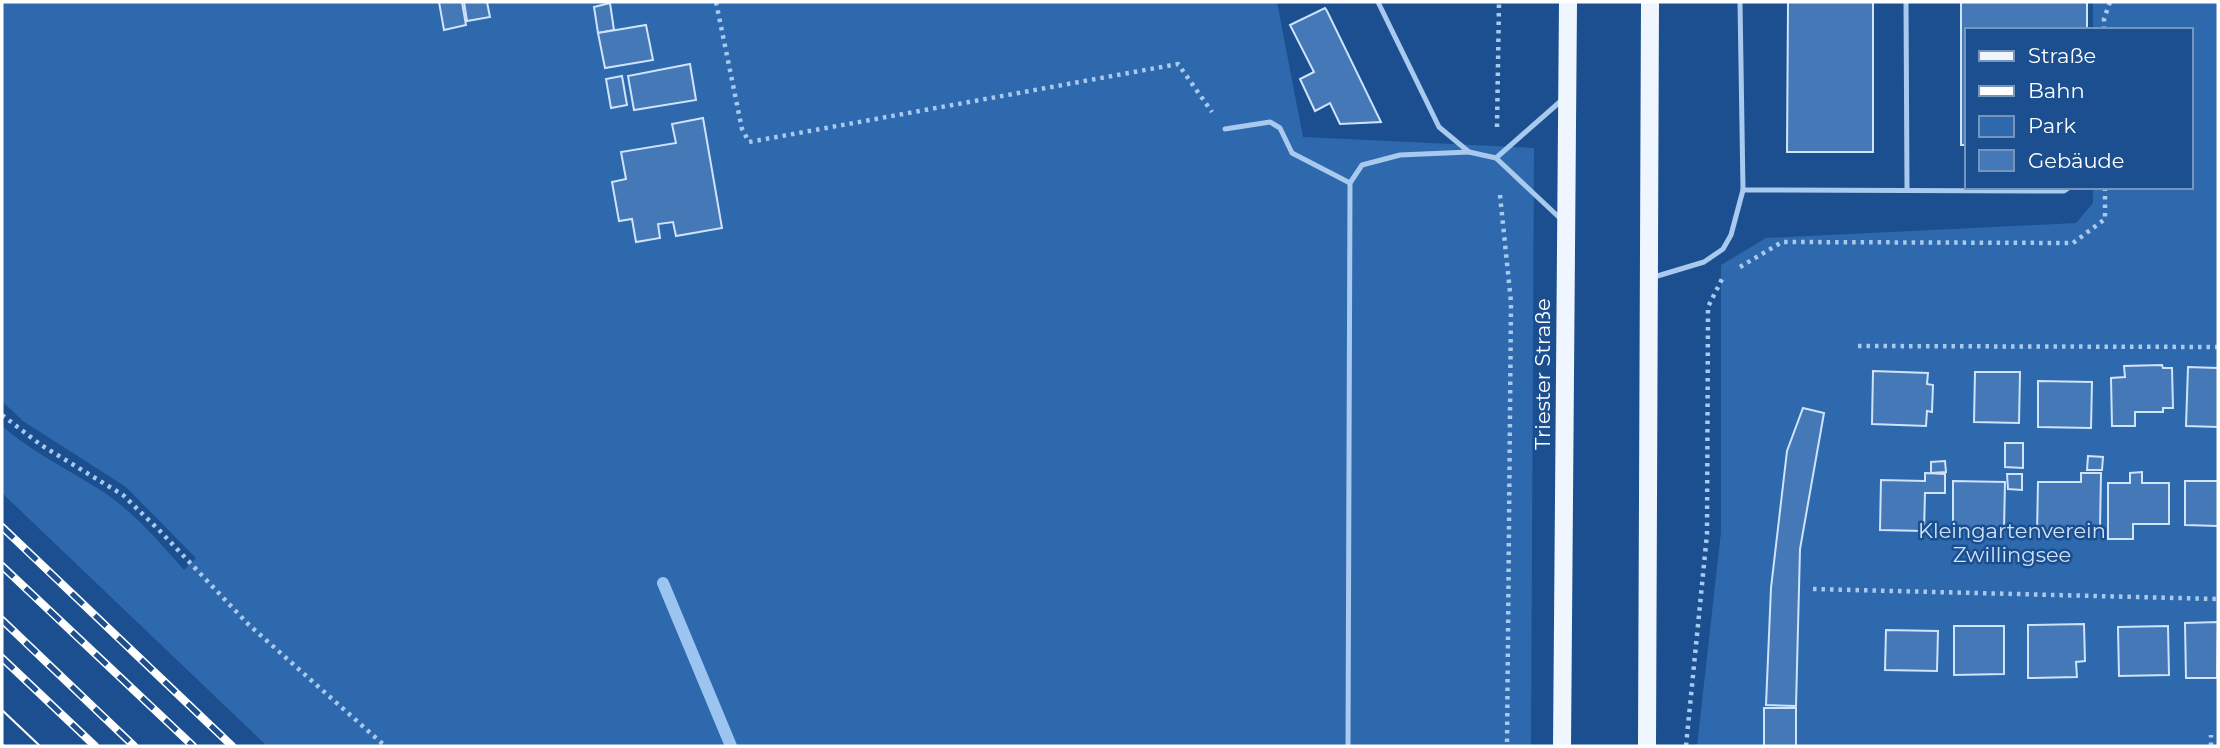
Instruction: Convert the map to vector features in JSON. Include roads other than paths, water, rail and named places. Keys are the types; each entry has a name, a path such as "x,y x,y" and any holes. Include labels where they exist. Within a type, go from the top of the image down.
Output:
{"main road":[{"name":"Triester Straße","path":"1562,746 1568,2"},
{"path":"1647,746 1651,278 1650,2"}],"lane":[{"path":"1378,2 1439,127 1469,152"},
{"path":"1651,278 1704,262 1723,249 1731,235 1743,190 1740,2"},
{"path":"1906,2 1907,190"},
{"path":"1496,158 1567,96"},
{"path":"1224,129 1270,122 1280,128 1292,153 1350,183"},
{"path":"1348,746 1350,183 1362,165 1400,155 1469,152 1496,158 1565,223"},
{"path":"1743,190 2067,189"}],"waterway":[{"path":"663,583 731,746"}],"tram line":[{"path":"2,710 40,746"}],"railway":[{"path":"2,527 232,746"},
{"path":"2,566 193,746"},
{"path":"2,620 134,746"},
{"path":"2,658 95,746"}],"park label":[{"name":"Kleingartenverein Zwillingsee","path":"2012,542"}]}
